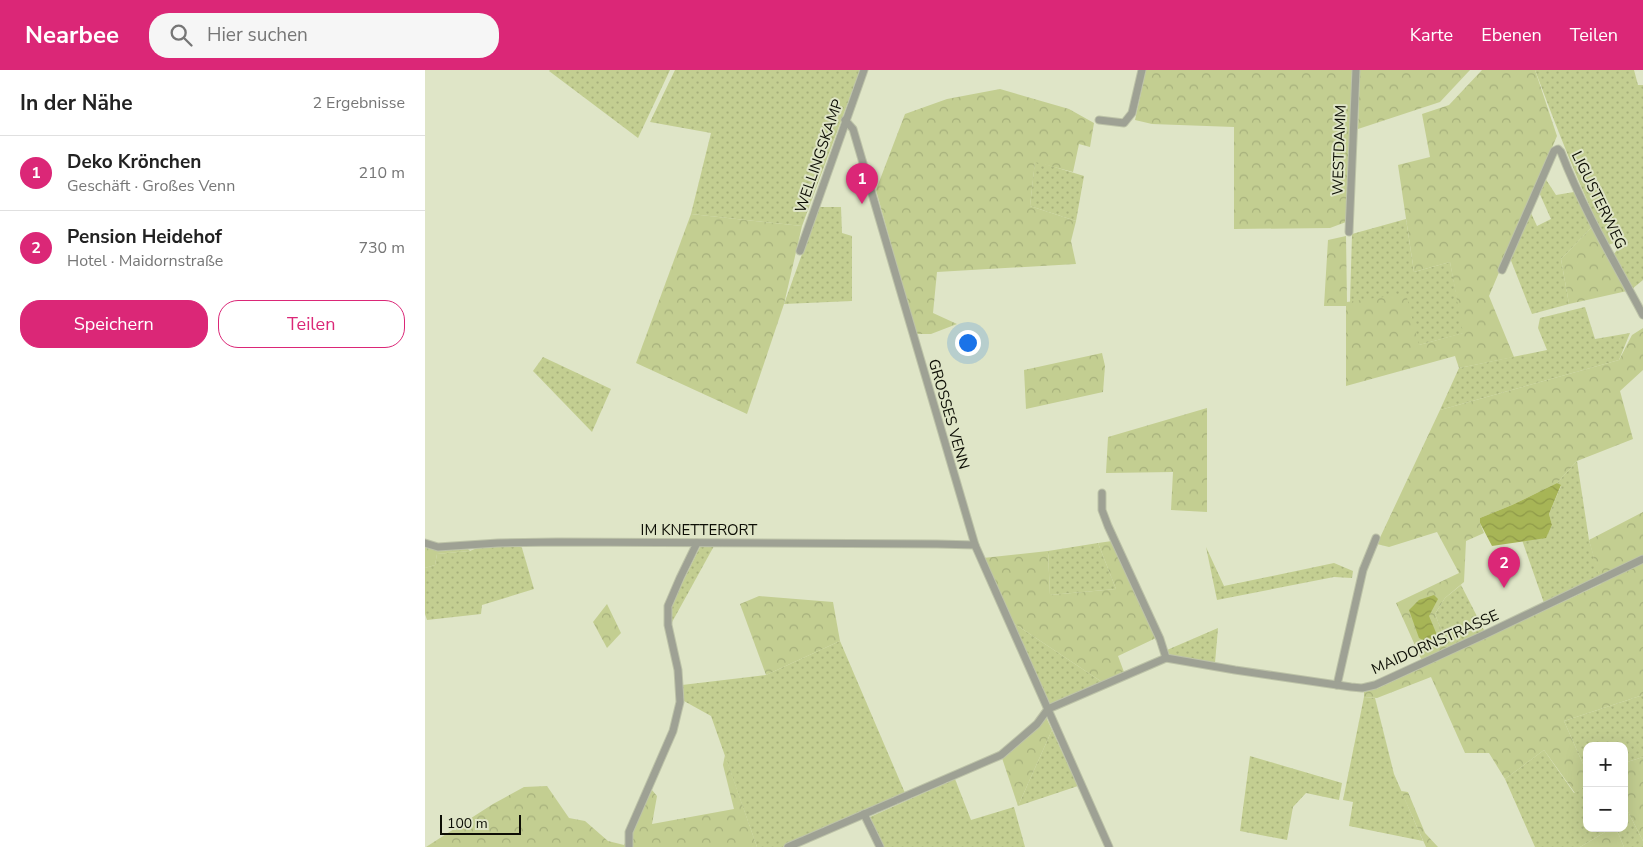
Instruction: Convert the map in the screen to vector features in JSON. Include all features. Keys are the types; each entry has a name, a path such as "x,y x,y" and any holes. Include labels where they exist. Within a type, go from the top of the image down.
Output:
{"street":[{"name":"WELLINGSKAMP","path":"800,251 863,70"},
{"path":"1099,120 1124,123 1131,113 1142,70"},
{"name":"WESTDAMM","path":"1349,232 1356,70"},
{"name":"GROSSES VENN","path":"845,120 853,129 975,546 1109,847"},
{"name":"LIGUSTERWEG","path":"1501,270 1554,151 1558,149 1594,226 1643,315"},
{"path":"789,847 1001,755 1037,724 1048,709 1166,658 1160,639 1108,526 1102,510 1102,493"},
{"path":"1337,685 1363,570 1376,538"},
{"name":"IM KNETTERORT","path":"425,543 439,547 518,543 937,544 975,546"},
{"path":"629,847 629,832 673,731 680,702 678,670 668,625 668,606 697,543"},
{"name":"MAIDORNSTRASSE","path":"1166,658 1362,688 1387,681 1643,559"},
{"path":"864,814 879,847"}],"green space":[{"path":"550,70 670,70 638,138"},
{"path":"675,70 860,70 802,226 691,214 711,133 650,122"},
{"path":"1146,70 1352,70 1346,222 1330,228 1234,229 1234,127 1152,124 1135,120"},
{"path":"1360,70 1470,70 1440,102 1358,129"},
{"path":"1482,70 1535,70 1557,136 1489,296 1514,357 1459,368 1455,356 1346,386 1346,306 1324,306 1328,240 1346,236 1347,302 1406,294 1419,345 1463,333 1450,262 1414,272 1398,165 1430,157 1422,114 1449,105"},
{"path":"1535,70 1634,70 1638,85 1643,85 1643,280 1632,289 1613,255 1626,239 1608,245 1569,158"},
{"path":"1000,89 1069,109 1094,123 1090,147 1079,144 1073,172 1035,162 1030,206 1076,221 1071,241 1076,264 937,272 933,313 957,324 931,334 916,334 876,190 905,114 947,99"},
{"path":"1035,161 1084,176 1076,221 1030,206"},
{"path":"1545,178 1556,195 1574,192 1592,227 1561,259 1569,304 1532,314 1510,258 1530,211 1537,226 1551,219 1538,190"},
{"path":"819,207 841,207 842,233 852,236 852,301 784,304"},
{"path":"691,214 802,226 784,304 747,414 636,363"},
{"path":"1406,219 1414,272 1450,262 1464,333 1419,345 1350,302 1352,234"},
{"path":"1592,227 1627,291 1569,304 1561,259"},
{"path":"1585,307 1595,339 1630,333 1619,360 1440,410 1459,368 1547,350 1538,328 1540,318"},
{"path":"1643,328 1643,370 1620,391 1633,439 1577,461 1557,483 1480,518 1484,533 1466,541 1464,582 1445,598 1435,614 1449,649 1422,661 1396,603 1459,573 1437,532 1389,547 1377,544 1440,410 1619,360 1632,335"},
{"path":"1102,353 1105,366 1103,392 1026,409 1024,370"},
{"path":"543,357 611,389 592,432 533,371"},
{"path":"1207,408 1207,512 1171,510 1173,472 1106,473 1108,437"},
{"path":"1577,461 1589,540 1600,577 1544,603 1522,540 1546,537 1552,525 1549,514 1561,486 1557,483"},
{"path":"1643,512 1643,695 1564,721 1583,764 1583,788 1575,793 1544,750 1505,779 1489,753 1465,753 1431,677 1377,698 1364,697 1364,691 1376,689 1601,584 1589,540"},
{"path":"1112,541 1156,638 1118,656 1124,672 1102,682 1012,622 983,558 1048,551 1050,595 1116,589 1098,543"},
{"path":"1098,543 1116,589 1050,595 1048,551"},
{"path":"503,546 520,546 522,548 534,589 482,605 481,614 427,620 425,614 425,568 435,565 437,554"},
{"path":"714,546 671,624 671,606 700,547"},
{"path":"425,547 439,550 468,549 470,551 437,554 435,565 425,568"},
{"path":"1206,547 1224,586 1334,563 1353,571 1352,578 1334,577 1217,600"},
{"path":"1461,585 1485,632 1449,649 1435,614 1445,598"},
{"path":"759,596 833,602 840,641 766,675 740,604"},
{"path":"607,604 621,633 607,648 593,622"},
{"path":"1012,622 1102,682 1050,706"},
{"path":"1218,628 1215,663 1168,655 1167,650"},
{"path":"840,641 905,793 783,847 757,847 711,716 684,701 682,685 766,675"},
{"path":"1643,695 1643,757 1628,762 1628,742 1583,742 1583,764 1564,721"},
{"path":"1364,697 1375,698 1394,774 1423,841 1349,826 1353,802 1343,800"},
{"path":"1046,717 1052,730 1018,806 1002,758"},
{"path":"1052,730 1078,786 1018,806"},
{"path":"1544,750 1574,793 1583,787 1583,832 1605,832 1580,847 1535,847 1505,779"},
{"path":"725,755 757,847 426,847 493,804 524,787 547,786 569,818 585,821 608,841 624,845 652,790 657,796 652,824 734,809 723,765"},
{"path":"1250,756 1342,783 1339,800 1306,793 1293,807 1287,840 1240,831"},
{"path":"1643,757 1643,841 1628,812 1628,762"},
{"path":"955,779 971,820 1014,807 1025,847 883,847 870,817"},
{"path":"1401,791 1408,792 1425,833 1438,847 1426,847"},
{"path":"1628,812 1643,841 1643,847 1624,847 1618,832 1628,832"},
{"path":"1605,832 1618,832 1624,847 1580,847"}],"water":[{"path":"1557,483 1561,485 1549,514 1552,525 1546,538 1492,546 1480,523 1480,518"},
{"path":"1434,595 1438,599 1429,616 1437,635 1429,643 1419,638 1409,610 1419,600"}],"place":[{"name":"Deko Krönchen","path":"862,204"},
{"name":"Pension Heidehof","path":"1504,588"}]}
